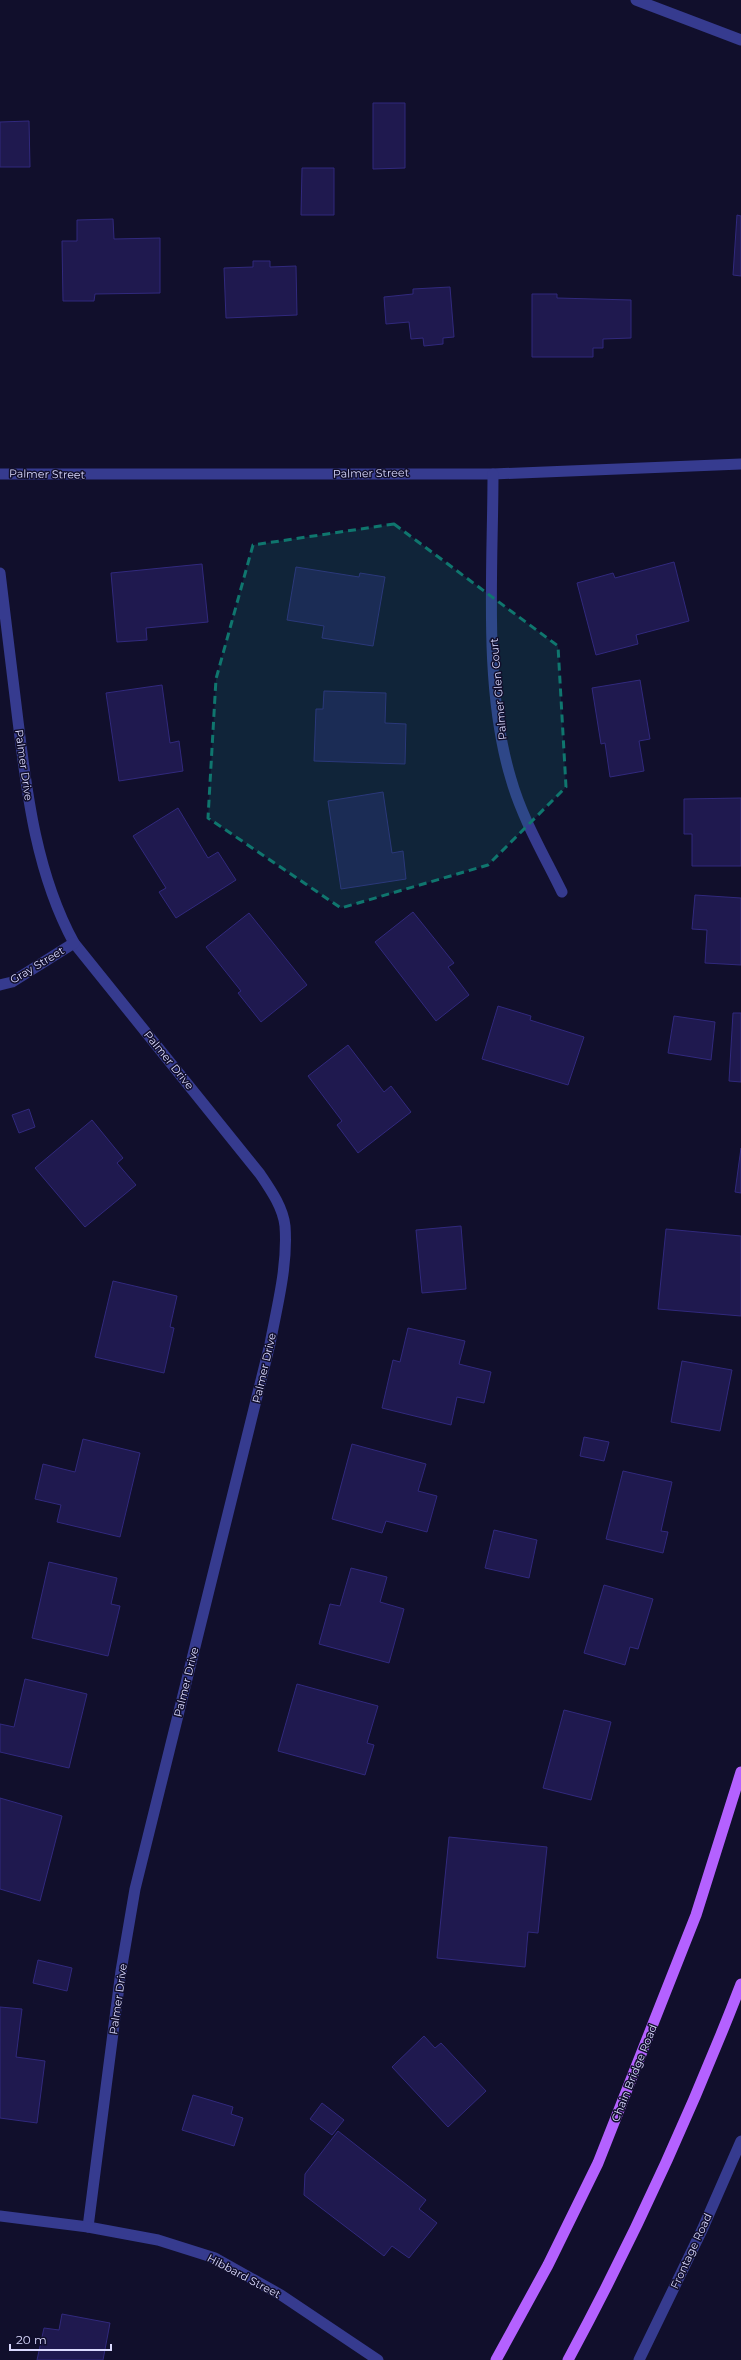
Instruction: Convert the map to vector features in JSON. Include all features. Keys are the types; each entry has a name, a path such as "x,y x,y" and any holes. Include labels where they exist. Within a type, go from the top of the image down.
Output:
{"main road":[{"name":"Chain Bridge Road","path":"496,2360 548,2265 598,2163 696,1915 741,1772"},
{"path":"568,2360 659,2182 712,2060 741,1984"}],"street":[{"path":"636,0 741,40"},
{"name":"Palmer Street","path":"0,474 493,474 741,464"},
{"name":"Palmer Glen Court","path":"493,474 492,652 500,733 510,778 522,811 562,892"},
{"name":"Palmer Drive","path":"0,573 26,785 37,845 65,926 74,943 260,1174 276,1201 284,1225 283,1275 270,1344 135,1889 121,1971 88,2227"},
{"name":"Gray Street","path":"0,985 12,982 74,943"},
{"name":"Frontage Road","path":"639,2360 702,2230 741,2141"},
{"name":"Hibbard Street","path":"0,2216 88,2227 158,2240 215,2258 281,2295 378,2360"}],"highlighted area":[{"path":"394,524 558,646 566,787 488,865 341,908 208,818 216,679 253,545"}],"building":[{"path":"373,103 405,103 405,168 373,169"},
{"path":"29,121 30,167 0,167 0,122"},
{"path":"302,168 334,168 334,215 301,215"},
{"path":"737,215 741,216 741,276 733,275"},
{"path":"113,219 114,239 160,238 160,293 95,294 94,301 63,301 62,241 77,241 77,220"},
{"path":"253,261 270,261 270,267 296,266 297,315 226,318 224,268 253,267"},
{"path":"450,287 454,337 443,338 443,344 424,346 423,338 411,339 409,322 386,324 384,297 413,294 413,289"},
{"path":"532,294 557,294 557,298 631,300 631,338 603,339 603,348 593,348 593,357 532,357"},
{"path":"674,562 689,621 636,635 638,644 596,655 577,583 613,573 615,578"},
{"path":"202,564 208,622 146,628 147,640 117,642 111,573"},
{"path":"296,567 359,577 360,573 385,577 373,646 322,638 324,626 287,620"},
{"path":"640,680 650,739 639,741 644,771 610,777 605,743 601,744 592,688"},
{"path":"162,685 170,743 179,741 183,771 119,781 106,693"},
{"path":"324,691 386,693 385,723 406,724 405,764 314,761 316,709 323,709"},
{"path":"383,792 392,853 403,851 406,879 341,889 328,801"},
{"path":"741,798 741,866 692,866 692,834 684,834 684,799"},
{"path":"178,808 208,858 218,852 236,880 176,918 159,892 166,888 133,836"},
{"path":"695,895 741,898 741,965 705,963 707,930 692,929"},
{"path":"413,912 454,963 448,967 469,995 436,1021 375,942"},
{"path":"249,913 307,985 261,1022 238,993 241,991 206,947"},
{"path":"498,1006 531,1016 530,1020 584,1037 568,1085 482,1059"},
{"path":"733,1013 741,1013 741,1082 729,1081"},
{"path":"674,1016 715,1022 711,1060 668,1053"},
{"path":"348,1045 384,1092 391,1086 411,1112 358,1153 337,1125 342,1121 308,1076"},
{"path":"29,1109 35,1127 19,1133 12,1115"},
{"path":"92,1120 123,1158 117,1163 136,1185 85,1227 35,1168"},
{"path":"741,1148 741,1193 735,1192"},
{"path":"461,1226 466,1289 422,1293 416,1230"},
{"path":"666,1229 741,1236 741,1316 658,1309"},
{"path":"113,1281 177,1296 170,1327 174,1328 164,1373 95,1357"},
{"path":"408,1328 465,1341 459,1364 491,1372 484,1403 457,1397 451,1425 382,1408 393,1360 400,1362"},
{"path":"682,1361 732,1370 720,1431 671,1422"},
{"path":"584,1437 609,1442 604,1461 580,1456"},
{"path":"83,1439 140,1453 120,1537 57,1522 61,1505 35,1499 43,1464 75,1472"},
{"path":"352,1444 426,1464 418,1491 437,1496 427,1532 386,1521 382,1533 332,1519"},
{"path":"623,1471 672,1482 661,1531 668,1532 663,1553 606,1539"},
{"path":"494,1530 537,1540 529,1578 485,1568"},
{"path":"49,1562 117,1578 111,1604 120,1606 108,1656 32,1638"},
{"path":"351,1568 387,1577 380,1602 404,1609 389,1663 319,1644 330,1604 340,1606"},
{"path":"604,1585 653,1599 638,1649 630,1647 625,1665 584,1653"},
{"path":"25,1679 87,1694 69,1768 0,1752 0,1724 14,1727"},
{"path":"297,1684 378,1706 367,1743 374,1745 365,1775 278,1751"},
{"path":"564,1710 611,1722 591,1800 543,1788"},
{"path":"0,1798 62,1816 40,1901 0,1889"},
{"path":"449,1837 547,1847 538,1933 528,1932 525,1967 437,1958"},
{"path":"38,1960 72,1968 67,1991 33,1983"},
{"path":"0,2007 22,2009 16,2057 45,2061 37,2123 0,2118"},
{"path":"424,2036 435,2048 441,2043 486,2091 448,2127 392,2067"},
{"path":"193,2095 233,2107 231,2114 243,2118 234,2146 182,2130"},
{"path":"322,2103 344,2120 332,2135 310,2119"},
{"path":"338,2131 426,2200 419,2209 437,2223 409,2258 392,2246 384,2256 304,2195 305,2174"},
{"path":"62,2314 110,2323 103,2360 37,2360 44,2328 59,2330"}]}
